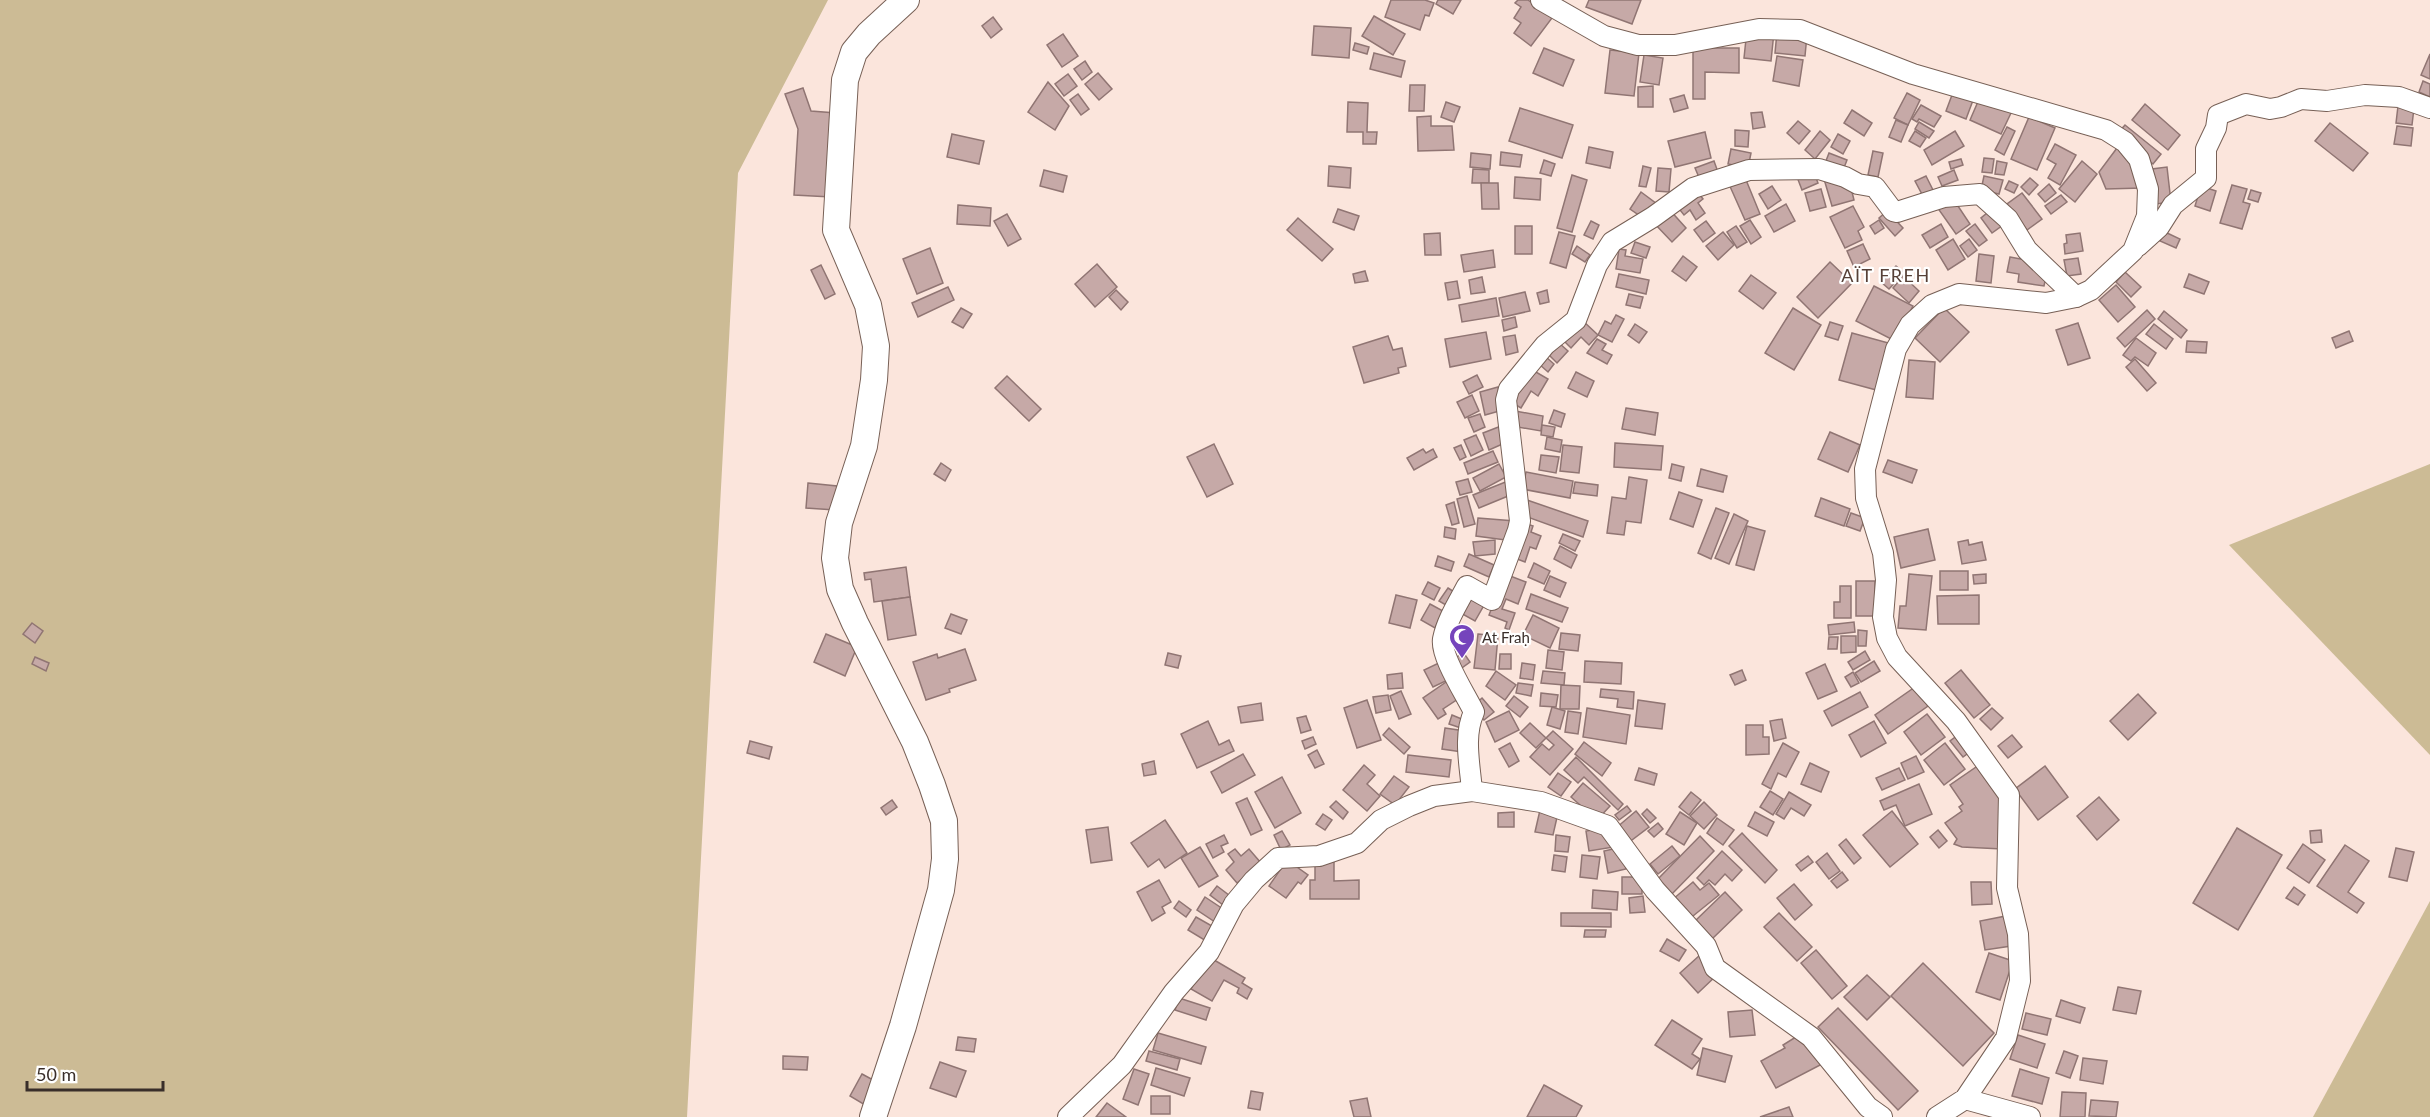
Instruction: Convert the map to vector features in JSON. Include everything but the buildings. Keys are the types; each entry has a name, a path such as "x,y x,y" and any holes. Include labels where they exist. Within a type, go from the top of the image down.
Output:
{"main road":[{"path":"873,1117 903,1026 941,890 945,859 944,821 932,785 915,742 844,597 835,558 838,523 864,446 874,380 876,346 868,305 836,230 845,80 854,52 869,34 906,0"}],"street":[{"path":"1541,0 1604,36 1638,45 1675,45 1759,29 1800,30 1913,74 2106,130 2125,142 2139,159 2148,189 2147,216 2133,251"},
{"path":"1937,1117 1965,1099 2006,1038 2020,981 2018,934 2007,888 2009,795 1956,721 1897,657 1887,638 1883,617 1886,580 1883,553 1866,498 1865,469 1896,349 1910,325 1932,305 1959,294 2046,303 2076,297 2091,290 2159,227 2173,205 2206,178 2206,150 2216,128 2216,120 2222,112 2246,104 2270,109 2301,99 2327,101 2366,95 2399,97 2430,108"},
{"path":"1472,791 1468,724 1474,712 1447,660 1443,641 1449,620 1467,586 1492,600 1518,530 1520,521 1506,400 1509,389 1545,345 1576,320 1597,265 1612,242 1653,217 1693,188 1749,170 1819,169 1845,177 1858,184 1875,187 1893,211 1897,212 1944,197 1980,194 2008,219 2026,250 2076,297"},
{"path":"1068,1117 1122,1065 1173,992 1209,952 1234,904 1254,880 1278,858 1319,856 1357,843 1381,820 1409,806 1434,796 1472,791 1541,802 1608,826 1655,890 1706,946 1715,968 1811,1037 1868,1107 1882,1117"},
{"path":"1965,1099 1974,1117"},
{"path":"1965,1099 2030,1117"}],"shaded area":[{"path":"0,0 828,0 738,173 687,1117 0,1117"},
{"path":"2430,464 2430,755 2229,545"},
{"path":"2430,901 2430,1117 2313,1117"}],"place":[{"name":"At Fraḥ","path":"1462,660"}],"district":[{"name":"AÏT FREH","path":"1886,275"}]}
